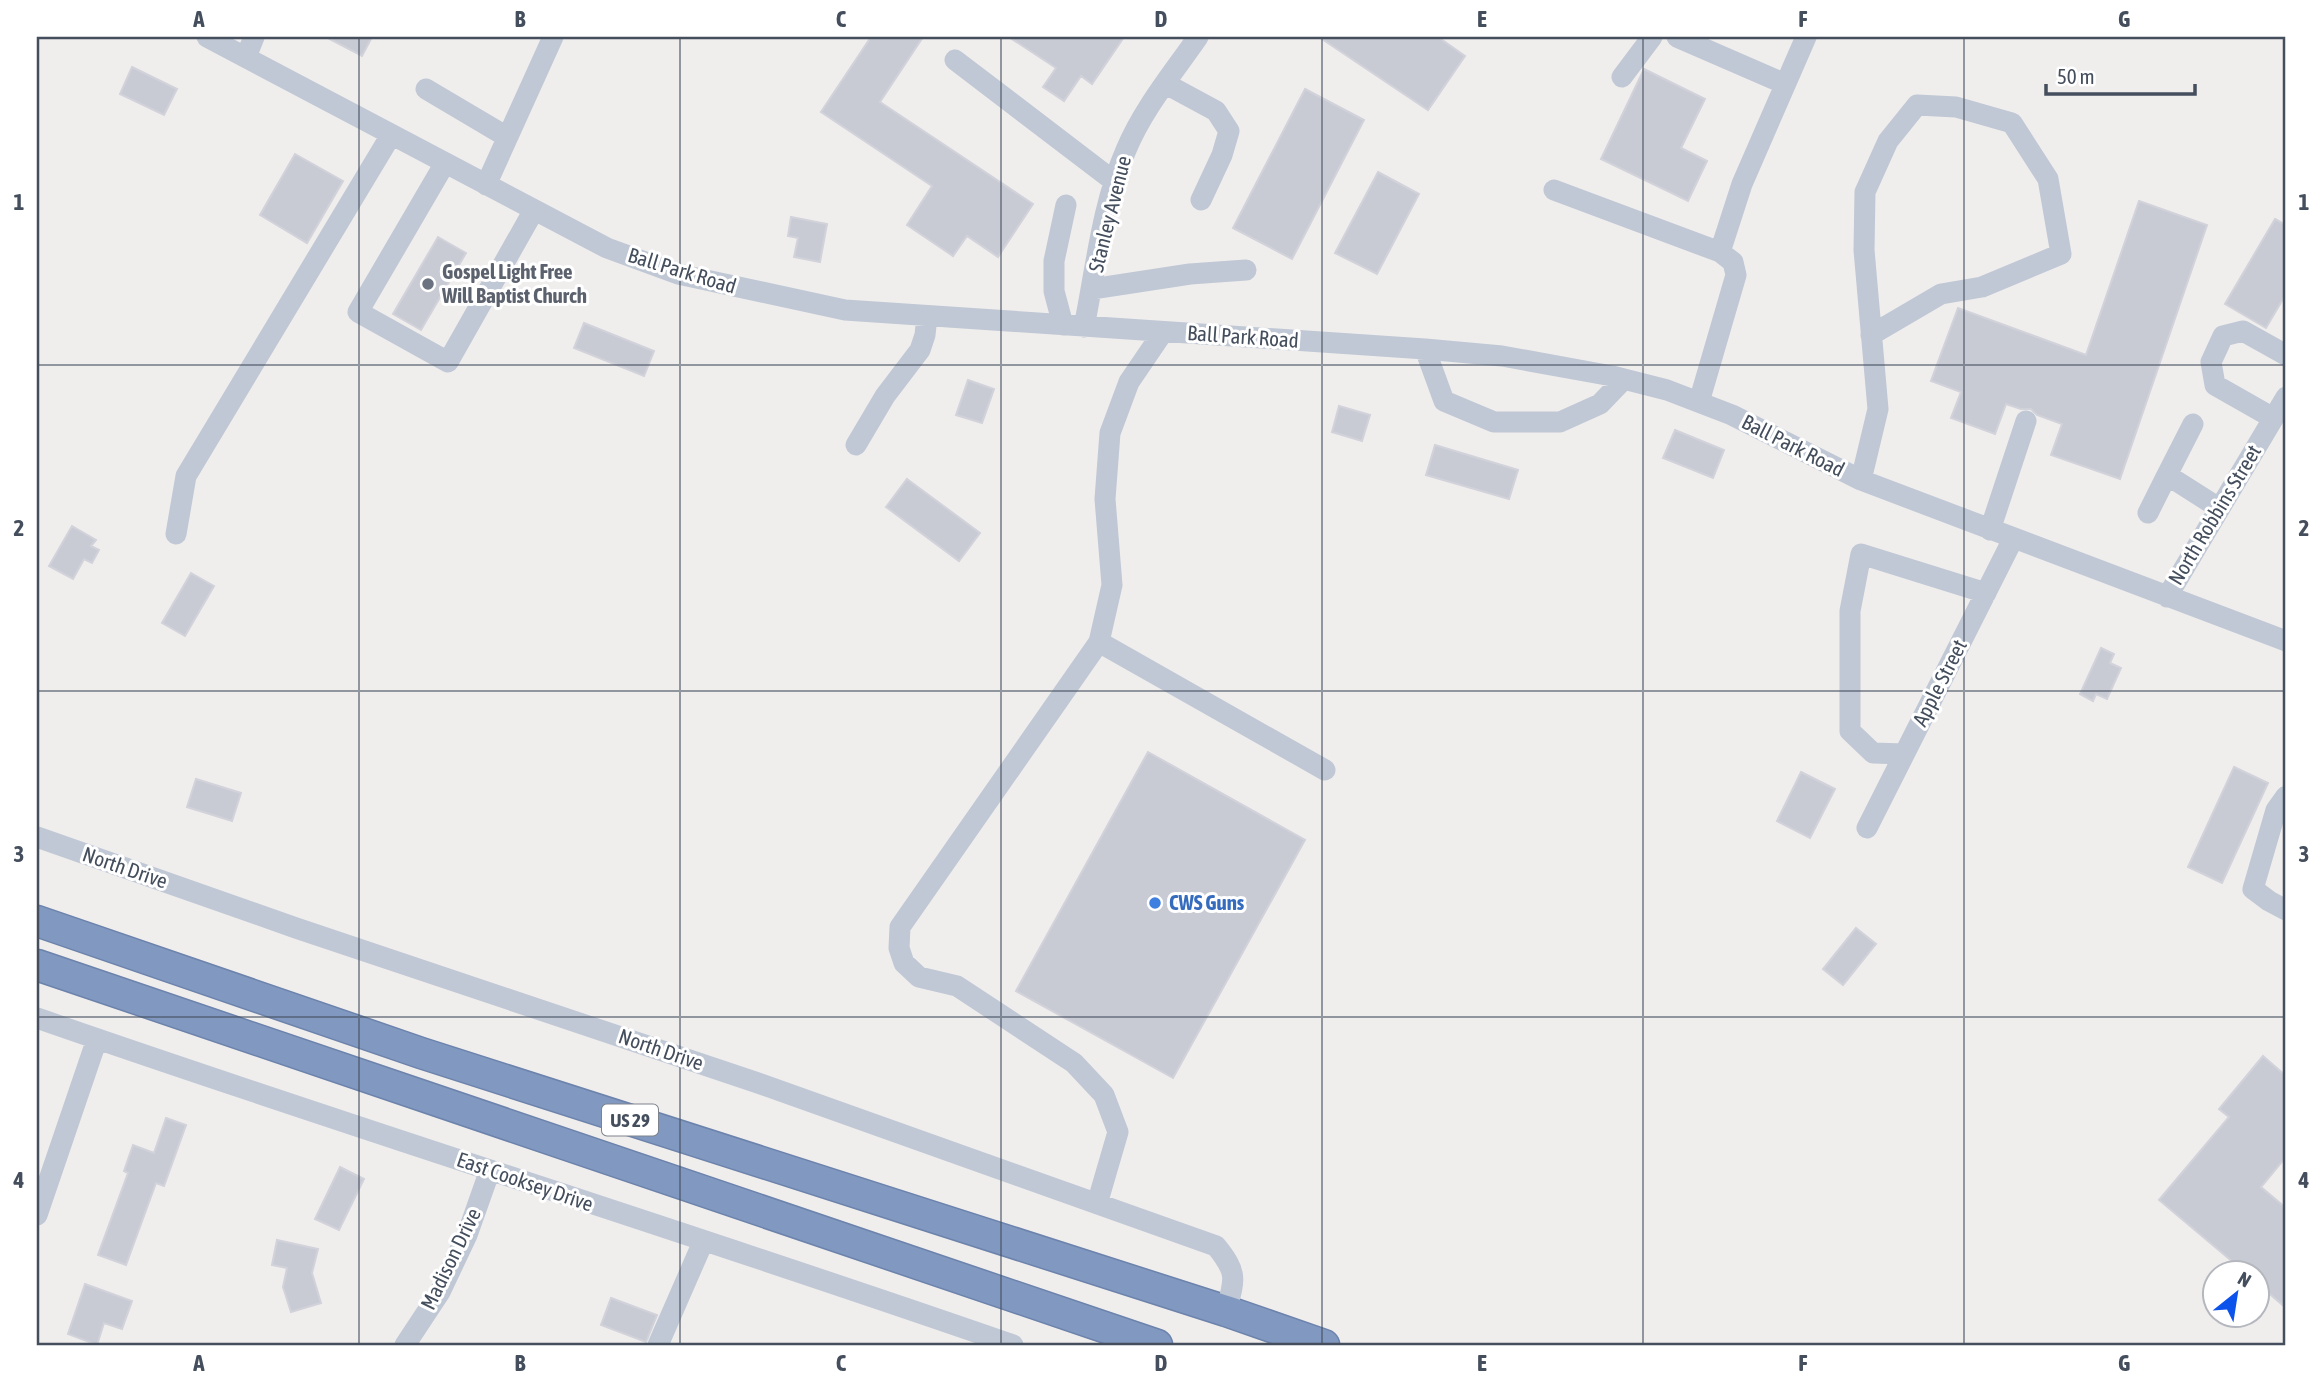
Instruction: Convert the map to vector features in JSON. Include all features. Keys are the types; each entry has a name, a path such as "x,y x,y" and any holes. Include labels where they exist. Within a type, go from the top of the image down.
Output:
{"highway":[{"name":"US 29","path":"37,921 435,1058 1226,1311 1324,1345"},
{"name":"US 29","path":"37,965 1157,1345"}],"street":[{"name":"Ball Park Road","path":"207,37 607,248 678,274 845,310 1425,349 1502,356 1624,379 1667,390 1732,415 1861,480 2286,642"},
{"path":"246,57 254,37"},
{"path":"486,185 553,37"},
{"name":"Stanley Avenue","path":"1074,326 1091,289 1115,182 1126,149 1198,37"},
{"path":"1622,77 1652,37"},
{"path":"1677,37 1785,84"},
{"path":"1720,252 1742,184 1806,37"},
{"path":"955,60 1115,182"},
{"path":"1166,83 1216,111 1229,131 1222,155 1201,200"},
{"path":"426,89 507,137"},
{"path":"1861,480 1878,410 1871,335 1864,250 1865,192 1888,141 1917,105 1956,107 2012,123 2048,179 2061,254 1982,288 1941,294 1871,335"},
{"path":"176,534 186,476 391,135"},
{"path":"444,163 358,312 448,362 534,210"},
{"path":"1554,190 1720,252 1733,262 1736,275 1699,402"},
{"path":"1066,205 1054,261 1054,291 1074,326"},
{"path":"1091,289 1190,274 1246,270"},
{"path":"856,445 885,396 920,350 927,316"},
{"path":"2273,418 2215,385 2211,362 2223,336 2244,331 2286,355"},
{"path":"1097,1204 1118,1132 1104,1095 1074,1063 957,986 919,976 904,962 899,948 900,927 1099,642 1112,584 1105,499 1110,433 1129,383 1163,332"},
{"path":"1425,349 1444,401 1494,422 1560,422 1600,404 1624,379"},
{"name":"North Robbins Street","path":"2167,597 2286,397"},
{"path":"1990,530 2026,421"},
{"path":"2148,513 2193,424"},
{"path":"2167,475 2219,508"},
{"name":"Apple Street","path":"1867,828 2013,539"},
{"path":"1904,754 1873,753 1850,731 1850,611 1861,554 1986,593"},
{"path":"1099,642 1325,770"},
{"path":"2286,796 2276,810 2253,889 2286,911"},
{"name":"North Drive","path":"37,837 758,1083 1216,1246 1231,1263 1235,1280 1226,1311"},
{"name":"East Cooksey Drive","path":"37,1018 703,1242 821,1278 1013,1345"},
{"path":"37,1215 97,1039"},
{"name":"Madison Drive","path":"405,1345 440,1292 467,1235 490,1170"},
{"path":"658,1345 703,1242"}],"building":[{"path":"326,37 372,37 362,56"},
{"path":"871,37 923,37 880,102 1033,204 998,257 967,236 953,256 907,225 932,186 821,112"},
{"path":"1009,37 1124,37 1092,84 1081,76 1064,101 1043,87 1056,68"},
{"path":"1319,37 1438,37 1465,56 1428,110"},
{"path":"132,67 177,89 164,115 120,94"},
{"path":"1644,69 1705,99 1681,148 1707,161 1688,201 1601,159"},
{"path":"1305,89 1364,120 1292,259 1233,228"},
{"path":"295,154 343,181 307,243 260,215"},
{"path":"1378,172 1419,194 1377,274 1335,253"},
{"path":"2139,201 2207,225 2120,479 2051,455 2062,424 2037,415 2031,409 2006,404 1995,434 1951,418 1961,392 1931,381 1958,308 2086,355"},
{"path":"791,217 827,224 820,262 794,257 798,238 788,236"},
{"path":"2275,219 2286,225 2286,294 2266,328 2225,304"},
{"path":"438,237 466,253 421,330 393,314"},
{"path":"584,323 654,351 644,376 574,348"},
{"path":"968,380 994,389 982,423 956,415"},
{"path":"1339,406 1370,415 1362,441 1332,432"},
{"path":"1675,430 1724,450 1713,478 1663,458"},
{"path":"1435,445 1518,470 1509,499 1426,475"},
{"path":"907,479 980,533 959,561 886,507"},
{"path":"72,526 96,540 91,546 99,550 92,563 84,559 73,579 49,566"},
{"path":"191,573 214,586 185,636 162,623"},
{"path":"2101,648 2114,654 2110,663 2121,668 2107,699 2096,694 2093,701 2080,694"},
{"path":"1148,752 1305,840 1173,1078 1016,991"},
{"path":"2234,767 2268,783 2222,883 2188,867"},
{"path":"1801,772 1835,789 1810,838 1777,821"},
{"path":"196,779 241,793 232,821 187,807"},
{"path":"1856,928 1876,944 1843,985 1823,969"},
{"path":"2263,1056 2286,1076 2286,1157 2261,1187 2286,1208 2286,1308 2270,1294 2270,1260 2231,1260 2159,1200 2229,1117 2219,1109"},
{"path":"166,1118 186,1125 164,1186 156,1183 126,1265 98,1255 128,1173 124,1171 133,1145 154,1153"},
{"path":"340,1167 364,1179 339,1230 315,1219"},
{"path":"277,1240 318,1249 312,1273 321,1303 291,1312 283,1287 287,1268 272,1265"},
{"path":"85,1284 132,1301 122,1329 104,1323 97,1345 68,1334"},
{"path":"611,1298 657,1315 646,1342 601,1325"}],"place":[{"name":"Gospel Light Free Will Baptist Church","path":"428,284"},
{"name":"CWS Guns","path":"1155,903"}]}
